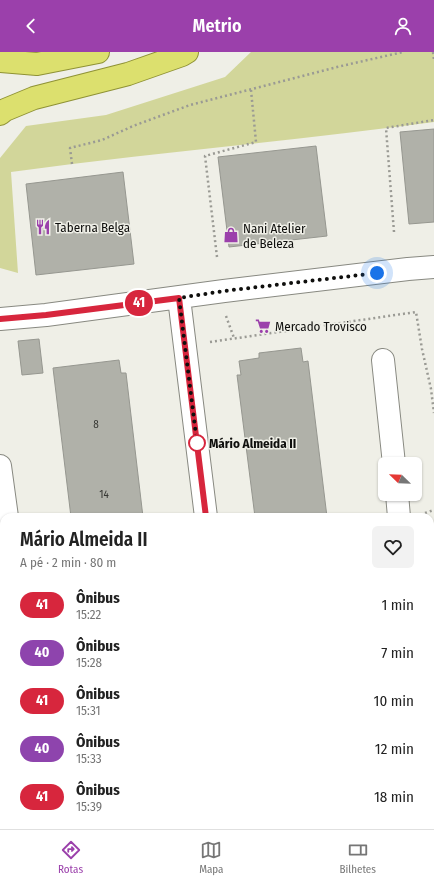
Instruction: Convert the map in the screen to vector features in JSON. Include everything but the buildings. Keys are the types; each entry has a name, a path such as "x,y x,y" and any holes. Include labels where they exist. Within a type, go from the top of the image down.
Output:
{"highway":[{"path":"0,61 37,64 98,52"},
{"path":"0,114 5,110 34,98 128,74 187,52"}],"street":[{"path":"0,319 46,315 239,289 434,267"},
{"path":"179,298 206,513"},
{"path":"383,360 393,457"},
{"path":"0,466 6,513"},
{"path":"398,501 399,513"}],"path":[{"path":"72,164 70,148 102,140 133,126 190,105 337,67 403,52"},
{"path":"433,52 434,60"},
{"path":"217,257 205,156 256,142 251,90"},
{"path":"394,232 386,128 434,120"},
{"path":"208,343 416,312 422,350 431,389 434,413"},
{"path":"226,316 234,338"}],"green space":[{"path":"251,52 434,52 434,122 11,172 18,273 0,268 0,158 26,126 106,115 225,77"}],"bus line":[{"name":"41","path":"0,319 46,315 179,298 206,513"}],"place":[{"name":"Taberna Belga","path":"43,227"},
{"name":"Nani Atelier de Beleza","path":"231,235"},
{"name":"Mercado Trovisco","path":"263,326"},
{"name":"Mário Almeida II","path":"197,443"}],"route":[{"path":"197,443 179,298 224,291 377,273"}]}
